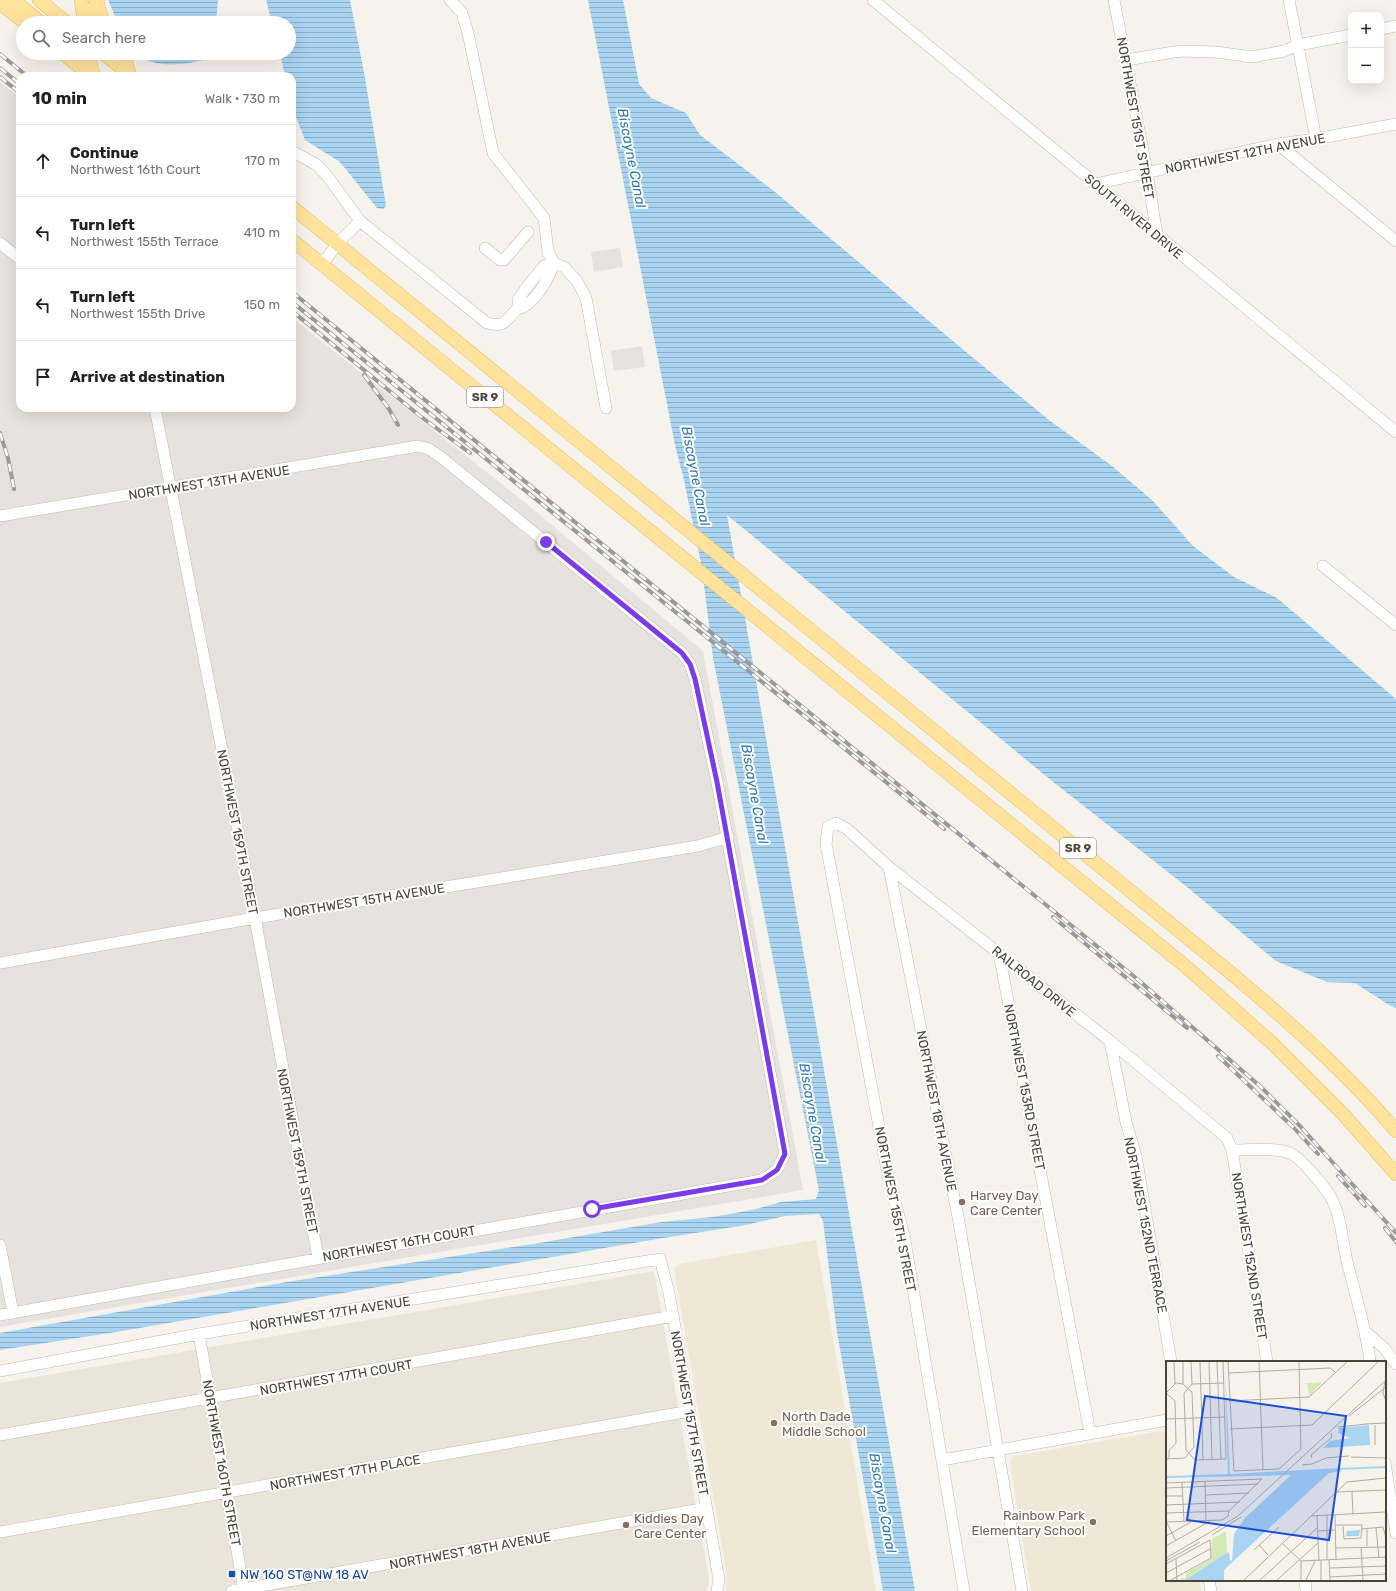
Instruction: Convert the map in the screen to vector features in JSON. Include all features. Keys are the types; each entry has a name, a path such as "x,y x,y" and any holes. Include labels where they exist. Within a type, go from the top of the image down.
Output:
{"main road":[{"path":"13,0 33,16"},
{"path":"39,0 58,16"},
{"path":"81,0 83,16"},
{"path":"90,16 97,0"},
{"path":"97,0 101,16"},
{"path":"0,2 17,16"},
{"path":"71,60 86,72"},
{"path":"89,60 93,72"},
{"path":"112,60 126,72"},
{"path":"125,60 130,72"},
{"name":"SR 9","path":"296,210 1232,974 1302,1034 1377,1109 1396,1131"},
{"name":"SR 9","path":"296,243 1190,970 1272,1043 1344,1115 1396,1174"}],"street":[{"path":"450,0 462,13 468,33 493,153 544,218 548,252 554,263"},
{"name":"SOUTH RIVER DRIVE","path":"873,0 1396,432"},
{"name":"NORTHWEST 151ST STREET","path":"1114,0 1147,172 1157,235"},
{"path":"1289,0 1316,139"},
{"path":"1384,28 1396,26"},
{"path":"1126,60 1180,50 1216,52 1252,57 1284,51 1298,45 1348,36"},
{"name":"NORTHWEST 12TH AVENUE","path":"1095,184 1278,144 1316,139 1396,124"},
{"path":"1278,144 1396,241"},
{"path":"296,153 317,165 328,177 360,221 487,323 496,326 504,324 519,308 518,300 544,266 554,263 564,267 577,281 586,298 606,408"},
{"path":"319,262 327,258 337,244 360,221"},
{"path":"486,248 500,260 504,260 528,232"},
{"path":"0,243 16,256"},
{"name":"NORTHWEST 159TH STREET","path":"155,412 255,918 318,1257"},
{"name":"NORTHWEST 13TH AVENUE","path":"0,516 418,446 429,449 682,653 690,664 695,679 728,837"},
{"path":"1323,566 1396,625"},
{"name":"RAILROAD DRIVE","path":"828,827 836,823 848,829 889,867 1110,1041 1227,1138 1232,1150"},
{"name":"NORTHWEST 155TH STREET","path":"828,827 826,844 889,1180 904,1235 964,1591"},
{"name":"NORTHWEST 15TH AVENUE","path":"0,963 255,918 698,846 728,837"},
{"name":"NORTHWEST 16TH COURT","path":"0,1315 318,1257 762,1180 777,1170 785,1154 728,837"},
{"name":"NORTHWEST 18TH AVENUE","path":"889,867 958,1217 1022,1591"},
{"name":"NORTHWEST 153RD STREET","path":"999,953 1090,1433"},
{"name":"NORTHWEST 152ND TERRACE","path":"1110,1041 1126,1122 1136,1156 1171,1361"},
{"path":"1232,1150 1291,1153 1301,1161 1330,1196 1336,1213 1347,1262 1367,1333 1370,1361"},
{"name":"NORTHWEST 152ND STREET","path":"1232,1150 1267,1361"},
{"path":"0,1245 13,1313"},
{"name":"NORTHWEST 157TH STREET","path":"660,1260 673,1316 707,1508 719,1579 718,1591"},
{"name":"NORTHWEST 17TH AVENUE","path":"0,1370 199,1334 660,1260"},
{"name":"NORTHWEST 17TH COURT","path":"0,1435 211,1399 673,1316"},
{"path":"1367,1333 1384,1348 1396,1364"},
{"name":"NORTHWEST 160TH STREET","path":"199,1334 244,1590"},
{"name":"NORTHWEST 17TH PLACE","path":"0,1532 690,1411"},
{"path":"942,1460 1166,1420"},
{"path":"1386,1469 1396,1533"},
{"name":"NORTHWEST 18TH AVENUE","path":"232,1591 707,1508"},
{"path":"1209,1581 1211,1591"},
{"path":"1304,1581 1306,1591"}],"shaded area":[{"path":"0,82 16,95 16,412 296,412 296,321 523,501 703,651 803,1190 0,1327"},
{"path":"620,248 623,267 594,272 591,252"},
{"path":"642,346 645,367 614,371 611,351"},
{"name":"North Dade Middle School","path":"816,1240 876,1591 726,1591 727,1575 674,1269 679,1264"},
{"path":"654,1271 709,1579 707,1591 0,1591 0,1383"},
{"name":"Rainbow Park Elementary School","path":"1166,1430 1166,1581 1200,1581 1201,1591 1031,1591 1010,1463 1014,1456"}],"water":[{"path":"108,0 218,0 217,16 115,16"},
{"path":"266,0 350,0 365,78 386,206 383,209 377,208 340,162 305,140 296,117 296,72 284,72 282,60 296,60 296,16 270,16"},
{"name":"Biscayne Canal","path":"588,0 623,0 639,84 651,98 686,113 700,135 775,192 1049,420 1112,466 1153,501 1193,546 1234,577 1277,598 1396,699 1396,1008 1355,983 1327,982 1276,961 1187,887 1057,785 727,515 915,1591 883,1591 837,1332 823,1221 819,1214 785,1216 746,1225 116,1332 0,1350 0,1333 287,1282 533,1244 662,1222 712,1217 752,1210 781,1202 816,1199 819,1190 713,658 702,568 684,480 675,445"},
{"path":"147,60 203,60 177,64 159,64"}],"railway":[{"path":"0,54 22,72"},
{"path":"0,68 16,81"},
{"path":"0,77 16,90"},
{"path":"296,295 1136,978 1261,1087 1300,1126 1396,1233"},
{"path":"296,305 944,829"},
{"path":"296,314 420,416 470,453"},
{"path":"364,375 389,409 398,425"},
{"path":"0,433 8,458 14,489"},
{"path":"1053,917 1187,1028"},
{"path":"1218,1056 1293,1127 1318,1154"},
{"path":"1338,1176 1365,1206"},
{"path":"1385,1228 1396,1242"}],"place":[{"name":"Harvey Day Care Center","path":"962,1202"},
{"name":"North Dade Middle School","path":"774,1423"},
{"name":"Rainbow Park Elementary School","path":"1093,1522"},
{"name":"Kiddies Day Care Center","path":"626,1525"},
{"name":"NW 160 ST@NW 18 AV","path":"232,1574"}],"route":[{"path":"546,542 682,653 690,664 695,679 717,782 754,976 785,1154 777,1170 762,1180 592,1209"}]}
